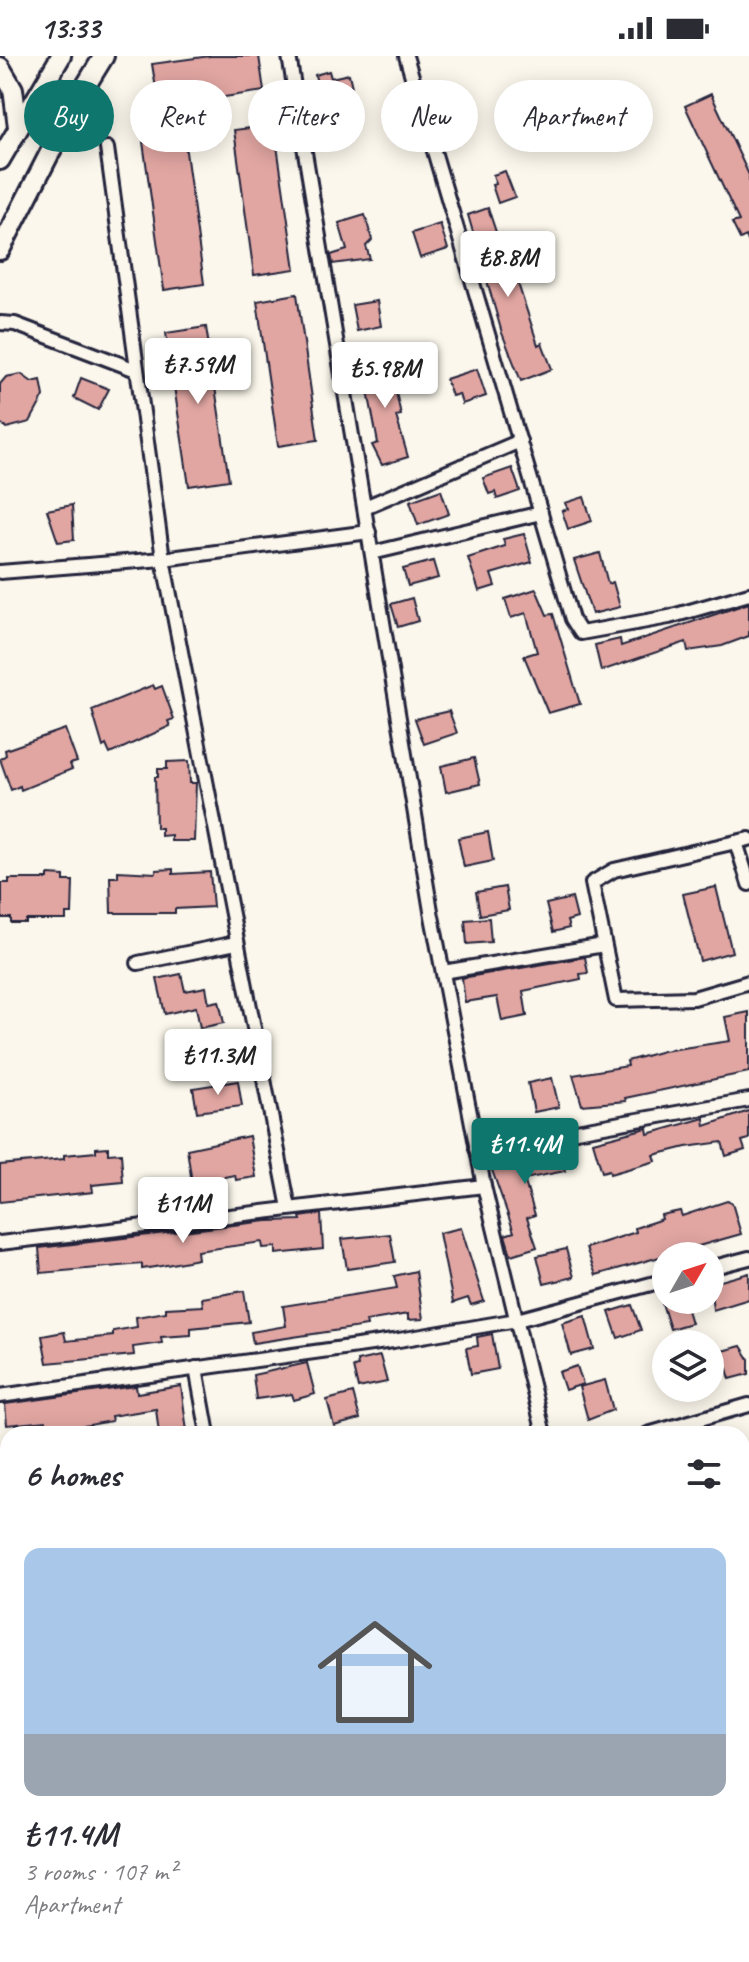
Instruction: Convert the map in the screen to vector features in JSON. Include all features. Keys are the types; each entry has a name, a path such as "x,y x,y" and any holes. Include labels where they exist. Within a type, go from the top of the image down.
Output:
{"main road":[{"path":"0,160 61,56"},
{"path":"0,250 77,100 104,56"},
{"path":"0,67 13,89 18,127"}],"street":[{"path":"289,56 443,972 484,1186 542,1426"},
{"path":"406,56 572,619 581,633 669,617 749,594"},
{"path":"108,152 163,559 289,1208"},
{"path":"0,323 15,324 136,370"},
{"path":"365,507 520,441"},
{"path":"372,553 541,513"},
{"path":"0,572 163,559 369,532"},
{"path":"749,884 743,841 614,870 592,883 616,1000 694,998 749,982"},
{"path":"138,963 236,943"},
{"path":"443,972 604,945"},
{"path":"476,1149 749,1100"},
{"path":"0,1243 484,1186"},
{"path":"724,1264 749,1258"},
{"path":"0,1396 517,1320 652,1284"},
{"path":"196,1368 207,1426"},
{"path":"690,1426 749,1405"}],"building":[{"path":"210,56 259,56 262,80 248,80 248,93 232,96 232,80 155,80 152,64"},
{"path":"329,71 331,78 349,74 350,80 316,80 315,75"},
{"path":"711,94 749,175 749,243 746,236 740,239 732,223 739,221 685,106"},
{"path":"248,128 248,152 278,152 295,269 254,275 234,130"},
{"path":"144,152 186,152 204,284 164,290"},
{"path":"505,171 515,197 498,203 492,185 496,184 493,175"},
{"path":"488,208 497,235 502,234 538,345 542,343 552,369 521,381 502,333 468,215"},
{"path":"365,215 372,240 366,246 370,259 333,264 331,255 347,250 339,223"},
{"path":"440,224 448,249 420,258 412,233"},
{"path":"297,294 318,440 278,446 257,301"},
{"path":"377,301 381,326 357,331 352,305"},
{"path":"206,327 229,480 189,486 166,333"},
{"path":"388,356 401,415 396,416 408,457 382,465 372,445 378,443 362,360"},
{"path":"477,369 486,396 462,404 459,394 452,396 446,379"},
{"path":"21,374 32,382 41,380 44,396 30,422 7,428 0,423 0,384 6,377"},
{"path":"81,378 109,389 98,410 74,398"},
{"path":"512,468 520,491 497,499 495,492 489,494 483,478"},
{"path":"441,490 449,514 418,525 410,501"},
{"path":"584,497 592,521 568,529 562,511 568,509 565,503"},
{"path":"72,505 74,540 58,542 47,510"},
{"path":"524,534 532,562 491,574 495,586 479,591 468,558 505,546 503,539"},
{"path":"600,553 608,584 613,582 620,607 592,614 574,560"},
{"path":"433,561 438,578 408,586 403,569"},
{"path":"536,589 547,615 553,614 580,704 548,713 524,656 537,652 526,613 511,618 505,599"},
{"path":"412,598 418,621 398,627 391,604"},
{"path":"749,603 749,636 722,646 688,651 686,642 601,671 595,645 620,639 621,646"},
{"path":"153,685 155,689 162,686 174,719 168,721 170,726 110,754 106,745 103,747 92,710"},
{"path":"449,711 457,733 424,744 415,719"},
{"path":"65,729 77,762 70,764 72,769 21,790 20,786 11,790 0,759 6,755 5,750"},
{"path":"474,758 480,784 446,792 441,766"},
{"path":"189,761 190,783 196,783 194,841 171,841 171,835 161,836 161,828 156,828 155,777 158,777 158,769 167,769 167,762"},
{"path":"488,832 493,861 464,867 458,838"},
{"path":"173,869 173,874 210,872 213,907 175,909 175,913 111,913 110,877 118,877 118,871 156,873 156,870"},
{"path":"48,875 64,876 64,881 73,881 72,914 66,914 66,920 11,923 11,918 2,918 2,883 9,883 9,879 48,879"},
{"path":"505,887 509,910 480,915 476,892"},
{"path":"716,887 732,952 700,961 683,894"},
{"path":"572,898 577,918 567,921 569,928 553,932 546,904"},
{"path":"489,918 491,942 467,944 465,920"},
{"path":"585,957 588,973 580,974 581,979 523,991 527,1016 502,1021 497,997 465,1002 462,978"},
{"path":"181,974 185,991 206,987 209,1003 219,1001 224,1023 200,1028 196,1007 165,1014 157,979"},
{"path":"749,1012 749,1072 625,1098 626,1101 582,1105 573,1075 628,1066 627,1061 663,1051 730,1041 725,1017"},
{"path":"552,1078 559,1107 534,1112 528,1083"},
{"path":"238,1081 242,1106 197,1112 193,1088"},
{"path":"749,1111 749,1139 742,1141 745,1150 726,1156 722,1142 686,1147 654,1155 656,1161 610,1174 609,1170 602,1172 593,1142 647,1128 648,1134 704,1118 705,1126"},
{"path":"249,1136 256,1177 236,1180 235,1175 192,1183 187,1149"},
{"path":"562,1143 564,1149 570,1147 575,1165 564,1168 565,1171 524,1179 535,1215 527,1218 537,1247 511,1255 505,1235 514,1232 487,1156"},
{"path":"108,1147 108,1154 121,1153 123,1182 92,1185 93,1192 0,1202 0,1165 64,1159 64,1155 96,1152 96,1148"},
{"path":"727,1201 732,1203 741,1234 713,1242 652,1242 652,1259 596,1275 586,1248 636,1232 635,1228 662,1219 661,1215 680,1211 682,1216"},
{"path":"321,1214 323,1249 276,1254 276,1247 263,1248 262,1242 197,1251 198,1259 142,1269 142,1264 41,1273 39,1248 267,1221 301,1220 300,1217"},
{"path":"461,1228 484,1301 471,1305 468,1298 453,1303 439,1233"},
{"path":"390,1234 395,1262 347,1269 342,1239"},
{"path":"566,1249 574,1277 544,1284 537,1256"},
{"path":"416,1271 423,1319 408,1320 408,1314 366,1321 367,1326 253,1343 251,1332 286,1326 283,1306 397,1288 394,1276"},
{"path":"749,1273 749,1299 724,1307 724,1280"},
{"path":"244,1291 249,1322 191,1328 191,1335 161,1337 162,1343 133,1347 134,1355 47,1363 42,1336 64,1332 66,1341 113,1336 113,1331 137,1327 136,1317 166,1312 166,1308 203,1306 202,1298"},
{"path":"632,1305 641,1330 618,1338 609,1312"},
{"path":"665,1314 688,1314 691,1323 670,1329"},
{"path":"585,1316 594,1349 571,1355 562,1323"},
{"path":"492,1334 498,1369 471,1374 466,1348 478,1346 477,1337"},
{"path":"741,1346 749,1359 749,1374 730,1379 724,1350"},
{"path":"380,1356 387,1382 358,1388 353,1367 358,1366 357,1361"},
{"path":"307,1363 315,1394 294,1400 292,1394 256,1399 253,1375"},
{"path":"577,1366 583,1384 565,1390 559,1372"},
{"path":"605,1380 613,1410 588,1420 579,1387"},
{"path":"136,1386 137,1393 181,1386 186,1426 158,1426 156,1409 111,1416 112,1421 84,1426 47,1426 46,1421 7,1425 5,1404"},
{"path":"353,1393 360,1419 334,1426 327,1400"}]}
